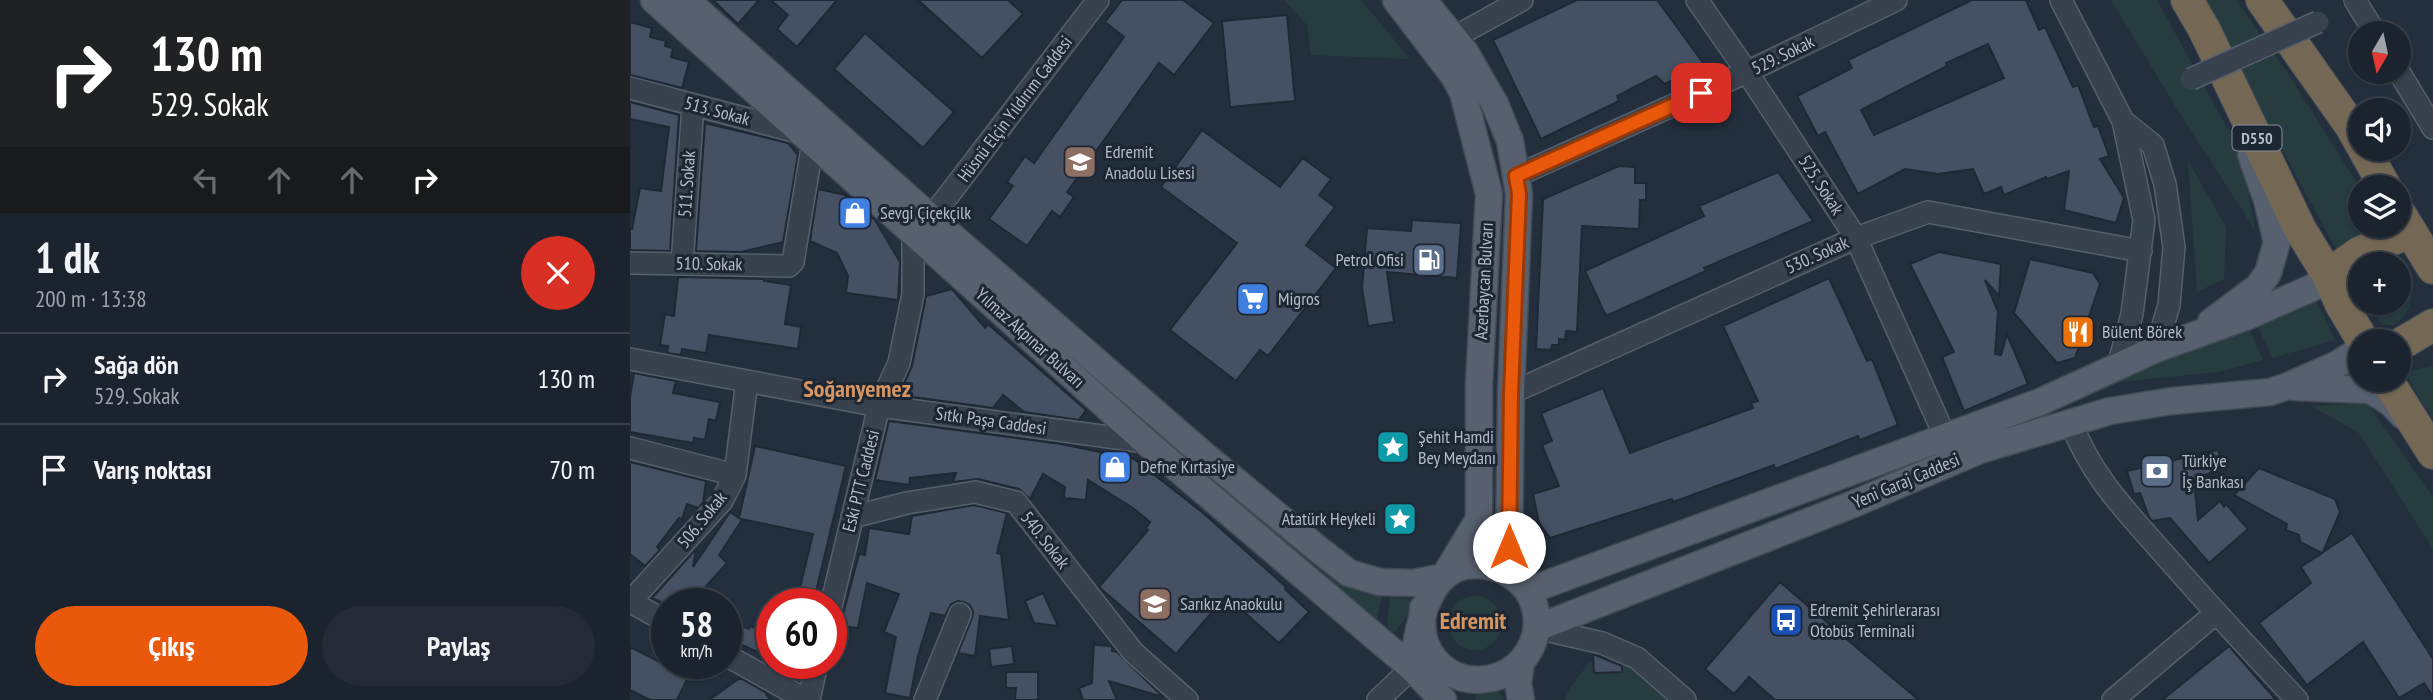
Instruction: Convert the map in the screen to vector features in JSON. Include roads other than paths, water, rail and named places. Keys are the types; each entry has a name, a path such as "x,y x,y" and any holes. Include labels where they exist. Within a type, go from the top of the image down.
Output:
{"highway":[{"name":"D550","path":"2187,0 2204,29 2300,229 2356,329"},
{"path":"2262,0 2348,122"},
{"path":"2328,275 2359,253 2414,228 2433,268"},
{"path":"2411,338 2433,325"},
{"path":"2395,392 2430,448"}],"main road":[{"name":"Yılmaz Akpınar Bulvarı","path":"654,0 809,138 922,226 1349,573 1380,582 1413,583 1444,577"},
{"name":"Yılmaz Akpınar Bulvarı","path":"686,0 1146,442 1412,668 1443,700"},
{"name":"Azerbaycan Bulvarı","path":"1396,0 1454,76 1476,141 1489,194 1479,385 1479,519 1444,577"},
{"name":"Azerbaycan Bulvarı","path":"1423,0 1465,52 1495,104 1510,141 1519,194 1511,393 1509,547 1528,591"},
{"path":"2197,333 2258,287 2268,273 2277,242 2267,200 2204,29"},
{"path":"2197,333 2248,316 2314,287 2328,275"},
{"name":"Yeni Garaj Caddesi","path":"1537,628 1852,505 2040,402 2197,333"},
{"path":"2288,386 2348,357"},
{"path":"2288,386 2370,390 2391,403 2430,448"},
{"name":"Yeni Garaj Caddesi","path":"1528,591 1951,449 1980,450 2110,411 2172,401 2257,394 2288,386"},
{"path":"1479,565 1498,568 1514,577 1528,591 1535,609 1537,628 1532,647 1521,663 1506,674 1488,680 1468,680 1412,668 1423,608 1431,591 1444,577 1460,568 1479,565"},
{"path":"1423,608 1421,626 1426,645 1436,661 1450,673 1468,680"},
{"path":"1521,663 1518,682 1521,700"}],"street":[{"name":"Hüsnü Elçin Yıldırım Caddesi","path":"922,226 1098,0"},
{"path":"1453,38 1522,0"},
{"name":"525. Sokak","path":"1697,0 1856,238 1951,449"},
{"name":"529. Sokak","path":"1516,176 1747,72 1896,0"},
{"path":"2061,0 2123,121 2144,220 2133,313 2118,367"},
{"path":"2355,0 2368,21"},
{"path":"2191,79 2318,22"},
{"path":"2406,84 2433,128"},
{"name":"513. Sokak","path":"630,88 809,138"},
{"name":"511. Sokak","path":"682,264 693,105"},
{"path":"2123,121 2153,145 2165,184 2174,247 2169,305 2156,349"},
{"name":"510. Sokak","path":"630,263 789,266 793,262 809,138"},
{"name":"530. Sokak","path":"1511,393 1856,238 1928,212 2141,251"},
{"name":"Eski PTT Caddesi","path":"835,588 879,406 899,363 913,294 922,226"},
{"name":"Sıtkı Paşa Caddesi","path":"630,359 879,406 1146,442"},
{"name":"506. Sokak","path":"630,602 722,501 735,475 747,381"},
{"path":"2071,422 2081,450 2107,489 2216,613 2298,700"},
{"path":"630,448 735,475"},
{"name":"540. Sokak","path":"852,517 907,503 975,492 1016,502 1133,652 1187,700"},
{"path":"630,602 651,613"},
{"path":"2119,698 2216,613"},
{"path":"925,700 960,614"},
{"path":"1537,628 1602,643 1637,658 1685,700"},
{"path":"742,664 807,700 813,679"},
{"path":"1378,700 1412,668"}],"place":[{"name":"Edremit Anadolu Lisesi","path":"1080,162"},
{"name":"Sevgi Çiçekçilk","path":"855,213"},
{"name":"Petrol Ofisi","path":"1429,260"},
{"name":"Migros","path":"1253,299"},
{"name":"Bülent Börek","path":"2078,332"},
{"name":"Şehit Hamdi Bey Meydanı","path":"1393,447"},
{"name":"Defne Kırtasiye","path":"1115,467"},
{"name":"Türkiye İş Bankası","path":"2157,471"},
{"name":"Atatürk Heykeli","path":"1400,519"},
{"name":"Sarıkız Anaokulu","path":"1155,604"},
{"name":"Edremit Şehirlerarası Otobüs Terminali","path":"1786,620"}],"district":[{"name":"Soğanyemez","path":"857,389"},
{"name":"Edremit","path":"1473,621"}]}
